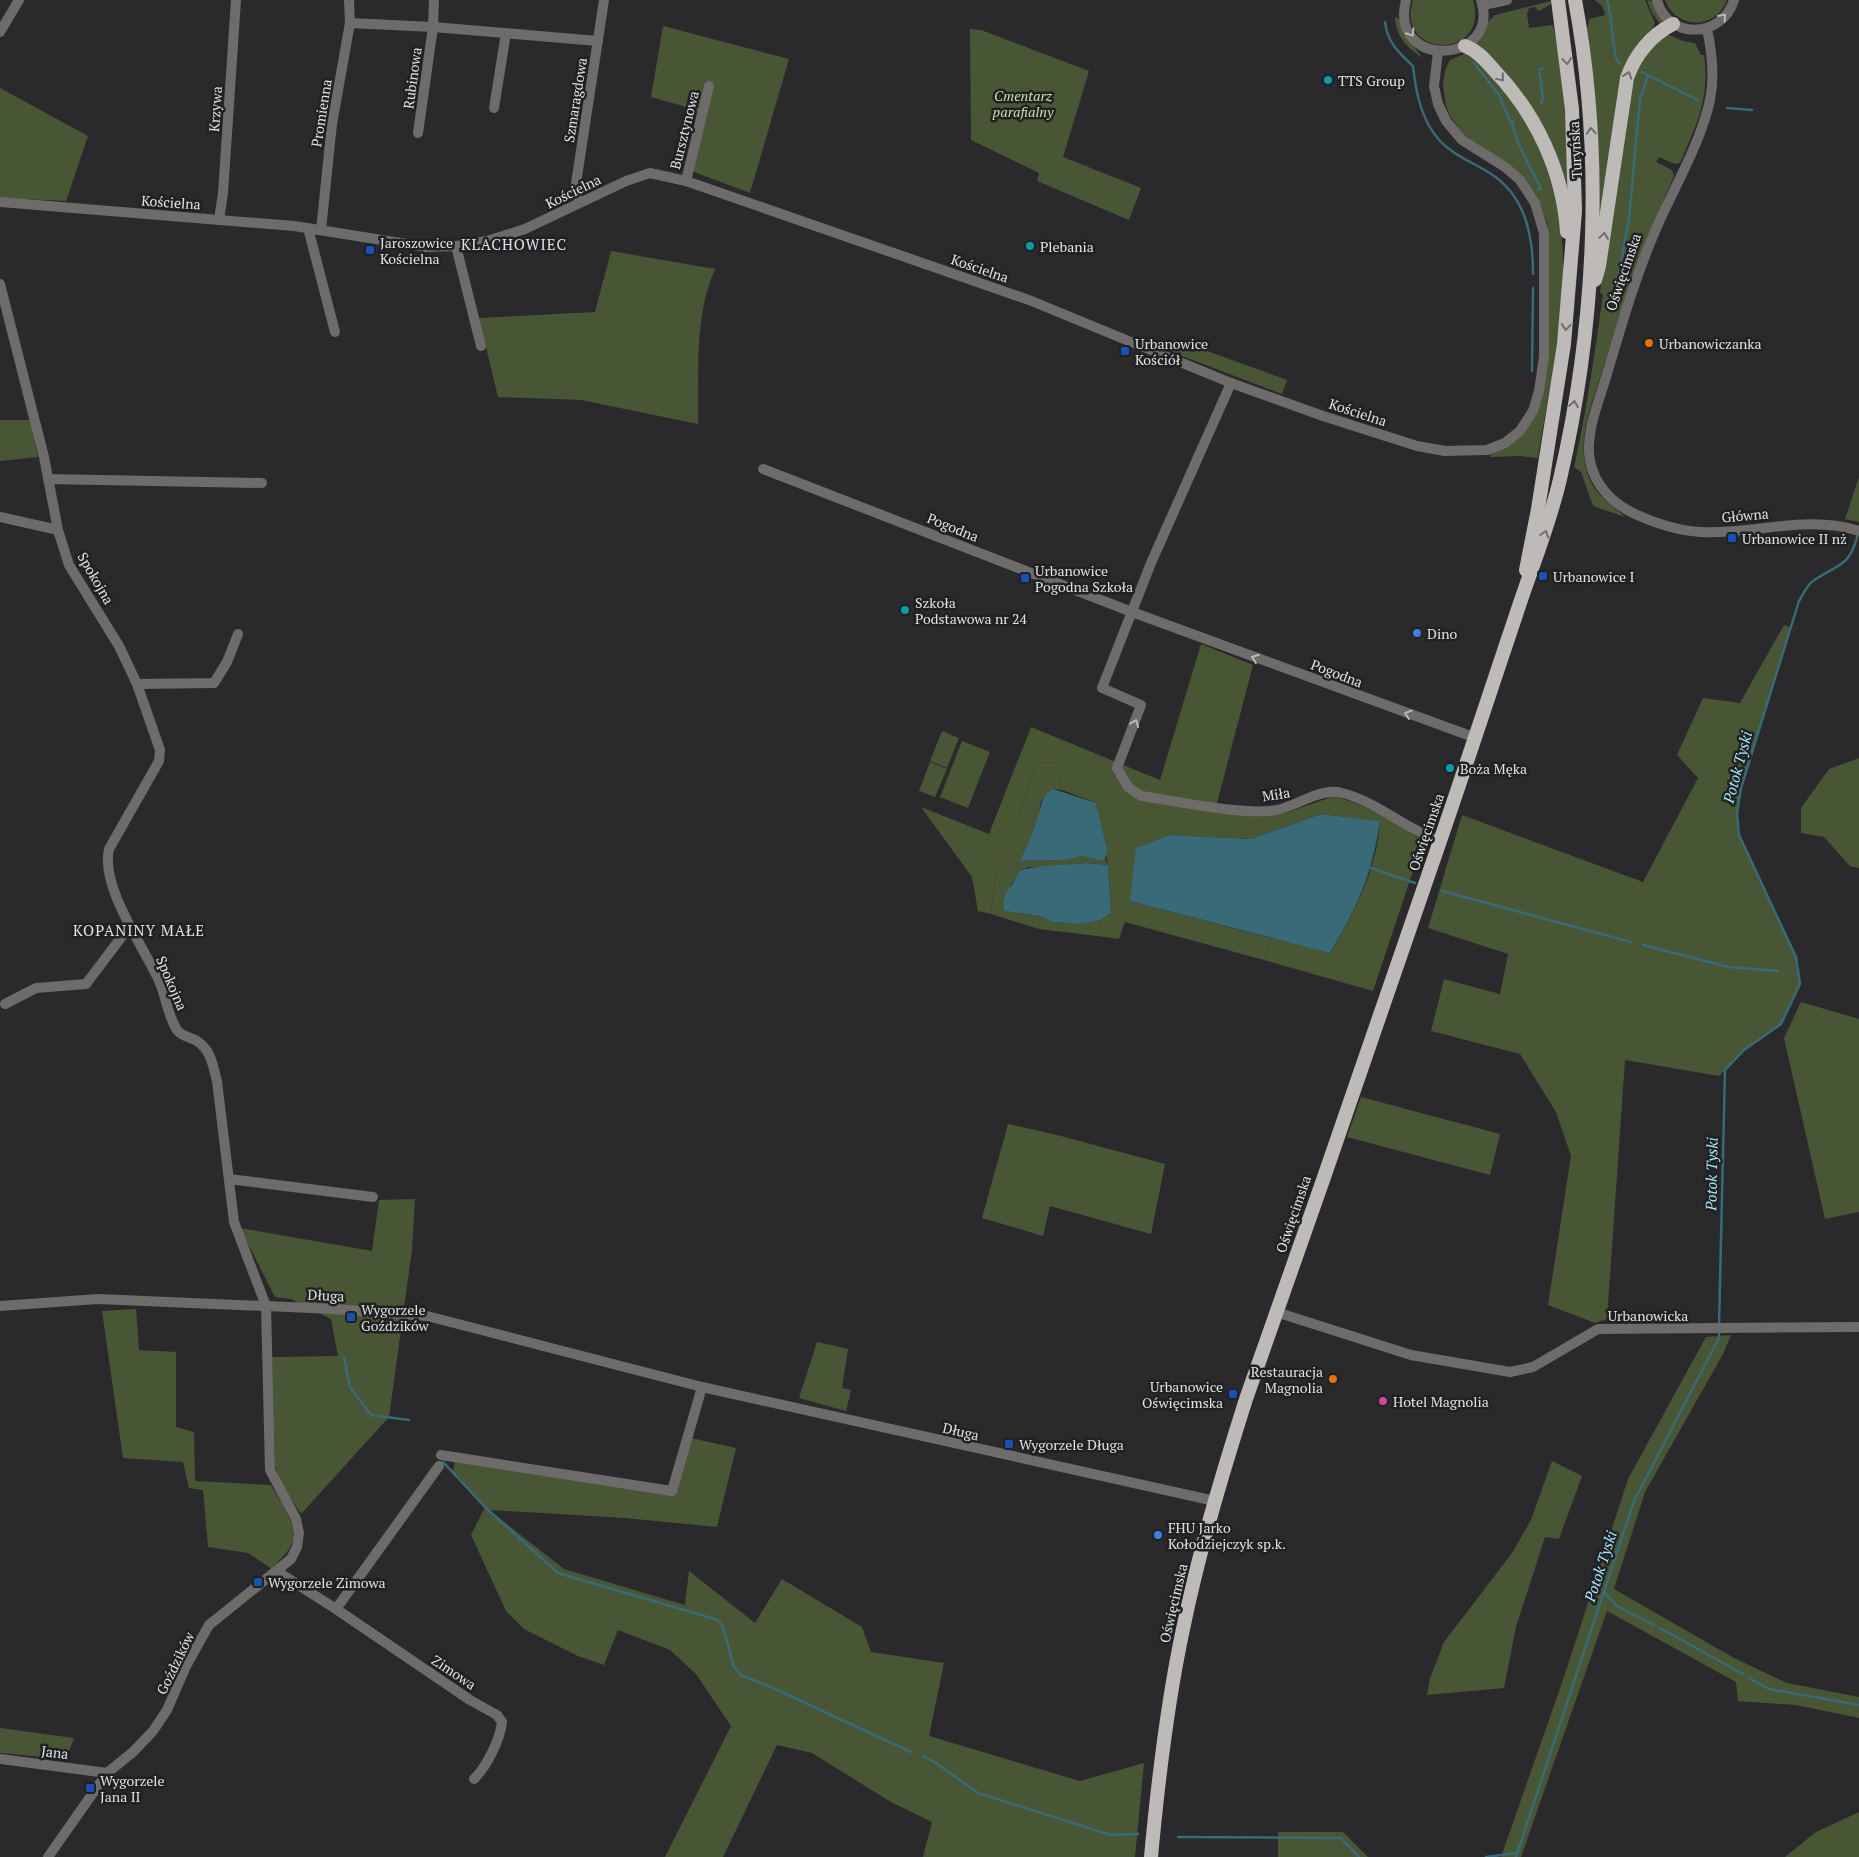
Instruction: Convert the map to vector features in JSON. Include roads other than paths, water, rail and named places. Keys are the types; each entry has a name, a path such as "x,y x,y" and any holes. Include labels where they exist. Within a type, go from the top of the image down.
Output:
{"highway":[{"name":"Turyńska","path":"1576,4 1589,109 1593,179 1589,300"},
{"name":"Turyńska","path":"1559,6 1572,109 1576,177 1570,278"},
{"path":"1589,300 1600,266 1627,78 1635,59 1648,42 1660,31 1673,24"},
{"path":"1465,46 1478,52 1511,89 1532,118 1544,143 1554,168 1566,214 1570,278"},
{"name":"Oświęcimska","path":"1522,596 1558,384 1570,278"},
{"name":"Oświęcimska","path":"1150,1857 1165,1735 1182,1629 1215,1501 1246,1399 1476,738 1522,596 1544,539 1560,479 1575,398 1589,300"}],"street":[{"path":"0,30 19,0"},
{"name":"Krzywa","path":"219,220 223,193 236,0"},
{"name":"Promienna","path":"321,230 332,124 350,23 348,0"},
{"name":"Rubinowa","path":"418,133 433,27 434,0"},
{"name":"Szmaragdowa","path":"579,204 575,190 604,0"},
{"path":"1406,0 1404,18 1412,37 1419,44 1438,52 1457,50 1473,40 1482,24 1482,2 1507,0"},
{"path":"1657,0 1660,9 1673,24 1693,30 1707,29 1722,21 1728,14 1734,0"},
{"name":"Rubinowa","path":"350,23 433,27 598,41"},
{"name":"Oświęcimska","path":"1635,514 1610,498 1598,482 1591,464 1590,436 1610,363 1646,253 1707,110 1713,78 1707,29"},
{"path":"494,108 506,34"},
{"name":"Kościelna","path":"0,202 308,228 426,246 456,246 506,236 626,181 650,173 686,181 1029,300 1231,383 1417,446 1445,451 1476,452 1495,447 1512,438 1528,420 1539,391 1544,357 1545,263 1542,223 1534,201 1520,180 1505,167 1462,140 1446,121 1438,104 1434,86 1438,52"},
{"name":"Bursztynowa","path":"686,181 709,86"},
{"path":"308,228 335,332"},
{"path":"456,246 482,346"},
{"name":"Spokojna","path":"0,284 48,480 58,530 69,565 104,620 137,684 160,750 160,762 109,849 106,861 129,927 160,985 179,1033 197,1042 212,1059 217,1081 234,1222 266,1306"},
{"path":"1132,612 1151,562 1231,383"},
{"name":"Pogodna","path":"763,469 1132,612 1476,738"},
{"path":"48,480 262,483"},
{"name":"Główna","path":"1635,514 1677,528 1702,532 1794,524 1824,524 1859,531"},
{"path":"0,517 58,530"},
{"name":"Miła","path":"1132,612 1102,688 1141,706 1116,768 1128,787 1141,796 1248,811 1275,810 1296,805 1321,795 1341,792 1363,800 1418,832 1440,841"},
{"path":"137,684 204,684 214,682 227,662 238,634"},
{"path":"5,1004 36,988 86,984 129,927"},
{"path":"229,1179 373,1196"},
{"name":"Długa","path":"0,1306 98,1299 385,1312 427,1316 702,1387 1215,1501"},
{"name":"Goździków","path":"48,1857 107,1772 133,1752 153,1731 167,1710 186,1666 210,1625 278,1572 291,1560 297,1547 299,1533 296,1519 270,1470 266,1306"},
{"name":"Urbanowicka","path":"1276,1312 1411,1355 1510,1372 1533,1367 1598,1329 1859,1328"},
{"path":"441,1455 672,1491 702,1387"},
{"path":"336,1609 439,1466"},
{"name":"Zimowa","path":"278,1572 470,1700 497,1715 502,1722 501,1732 480,1773 474,1778"},
{"name":"Jana","path":"0,1759 107,1772"}],"water":[{"path":"1053,789 1096,803 1107,850 1105,859 1100,861 1083,856 1065,860 1019,861 1025,852 1043,799"},
{"path":"1321,814 1380,821 1373,858 1362,890 1349,920 1330,953 1130,901 1136,848 1170,835 1251,839"},
{"path":"1086,863 1108,865 1111,913 1101,920 1080,924 1052,922 1039,916 1005,911 1003,905 1005,895 1019,871 1041,866"}],"waterway":[{"path":"1607,0 1615,53 1617,61 1620,63"},
{"path":"1385,22 1391,41 1413,66 1420,106 1434,133 1451,150 1501,181 1518,203 1529,230 1533,274"},
{"path":"1474,63 1499,95 1511,123"},
{"path":"1541,104 1543,98 1539,70 1543,68"},
{"path":"1642,72 1698,100"},
{"path":"1615,295 1629,219 1640,99 1648,75"},
{"path":"1727,108 1752,110"},
{"path":"1513,122 1515,135 1541,188 1538,190"},
{"path":"1532,371 1533,288"},
{"name":"Potok Tyski","path":"1719,1325 1725,1070 1744,1050 1781,1024 1800,984 1796,957 1739,835 1737,813 1741,788 1799,601 1811,583 1846,560 1851,554 1858,534"},
{"path":"1371,868 1415,883"},
{"path":"1442,891 1631,942"},
{"path":"1643,945 1729,967 1778,971"},
{"name":"Potok Tyski","path":"1516,1857 1634,1501 1719,1338 1719,1331"},
{"path":"344,1357 350,1387 371,1415 409,1420"},
{"path":"443,1462 485,1507 558,1573 718,1620 723,1627 734,1667 741,1675 911,1752"},
{"path":"1604,1592 1617,1606 1654,1625"},
{"path":"1660,1628 1743,1674"},
{"path":"1749,1678 1769,1689 1859,1705"},
{"path":"923,1756 978,1793 1111,1835 1138,1834"},
{"path":"1178,1837 1341,1838 1359,1857"},
{"path":"1486,1857 1517,1853"}],"place":[{"name":"TTS Group","path":"1328,80"},
{"name":"Plebania","path":"1030,246"},
{"name":"Jaroszowice Kościelna","path":"370,250"},
{"name":"Urbanowiczanka","path":"1649,343"},
{"name":"Urbanowice Kościół","path":"1125,351"},
{"name":"Urbanowice II nż","path":"1732,538"},
{"name":"Urbanowice I","path":"1543,576"},
{"name":"Urbanowice Pogodna Szkoła","path":"1025,578"},
{"name":"Szkoła Podstawowa nr 24","path":"905,610"},
{"name":"Dino","path":"1417,633"},
{"name":"Boża Męka","path":"1450,768"},
{"name":"Wygorzele Goździków","path":"351,1317"},
{"name":"Restauracja Magnolia","path":"1333,1379"},
{"name":"Urbanowice Oświęcimska","path":"1233,1394"},
{"name":"Hotel Magnolia","path":"1383,1401"},
{"name":"Wygorzele Długa","path":"1009,1444"},
{"name":"FHU Jarko Kołodziejczyk sp.k.","path":"1158,1535"},
{"name":"Wygorzele Zimowa","path":"258,1582"},
{"name":"Wygorzele Jana II","path":"90,1788"}],"district":[{"name":"KLACHOWIEC","path":"514,244"},
{"name":"KOPANINY MAŁE","path":"139,930"}],"park label":[{"name":"Cmentarz parafialny","path":"1023,104"}]}
